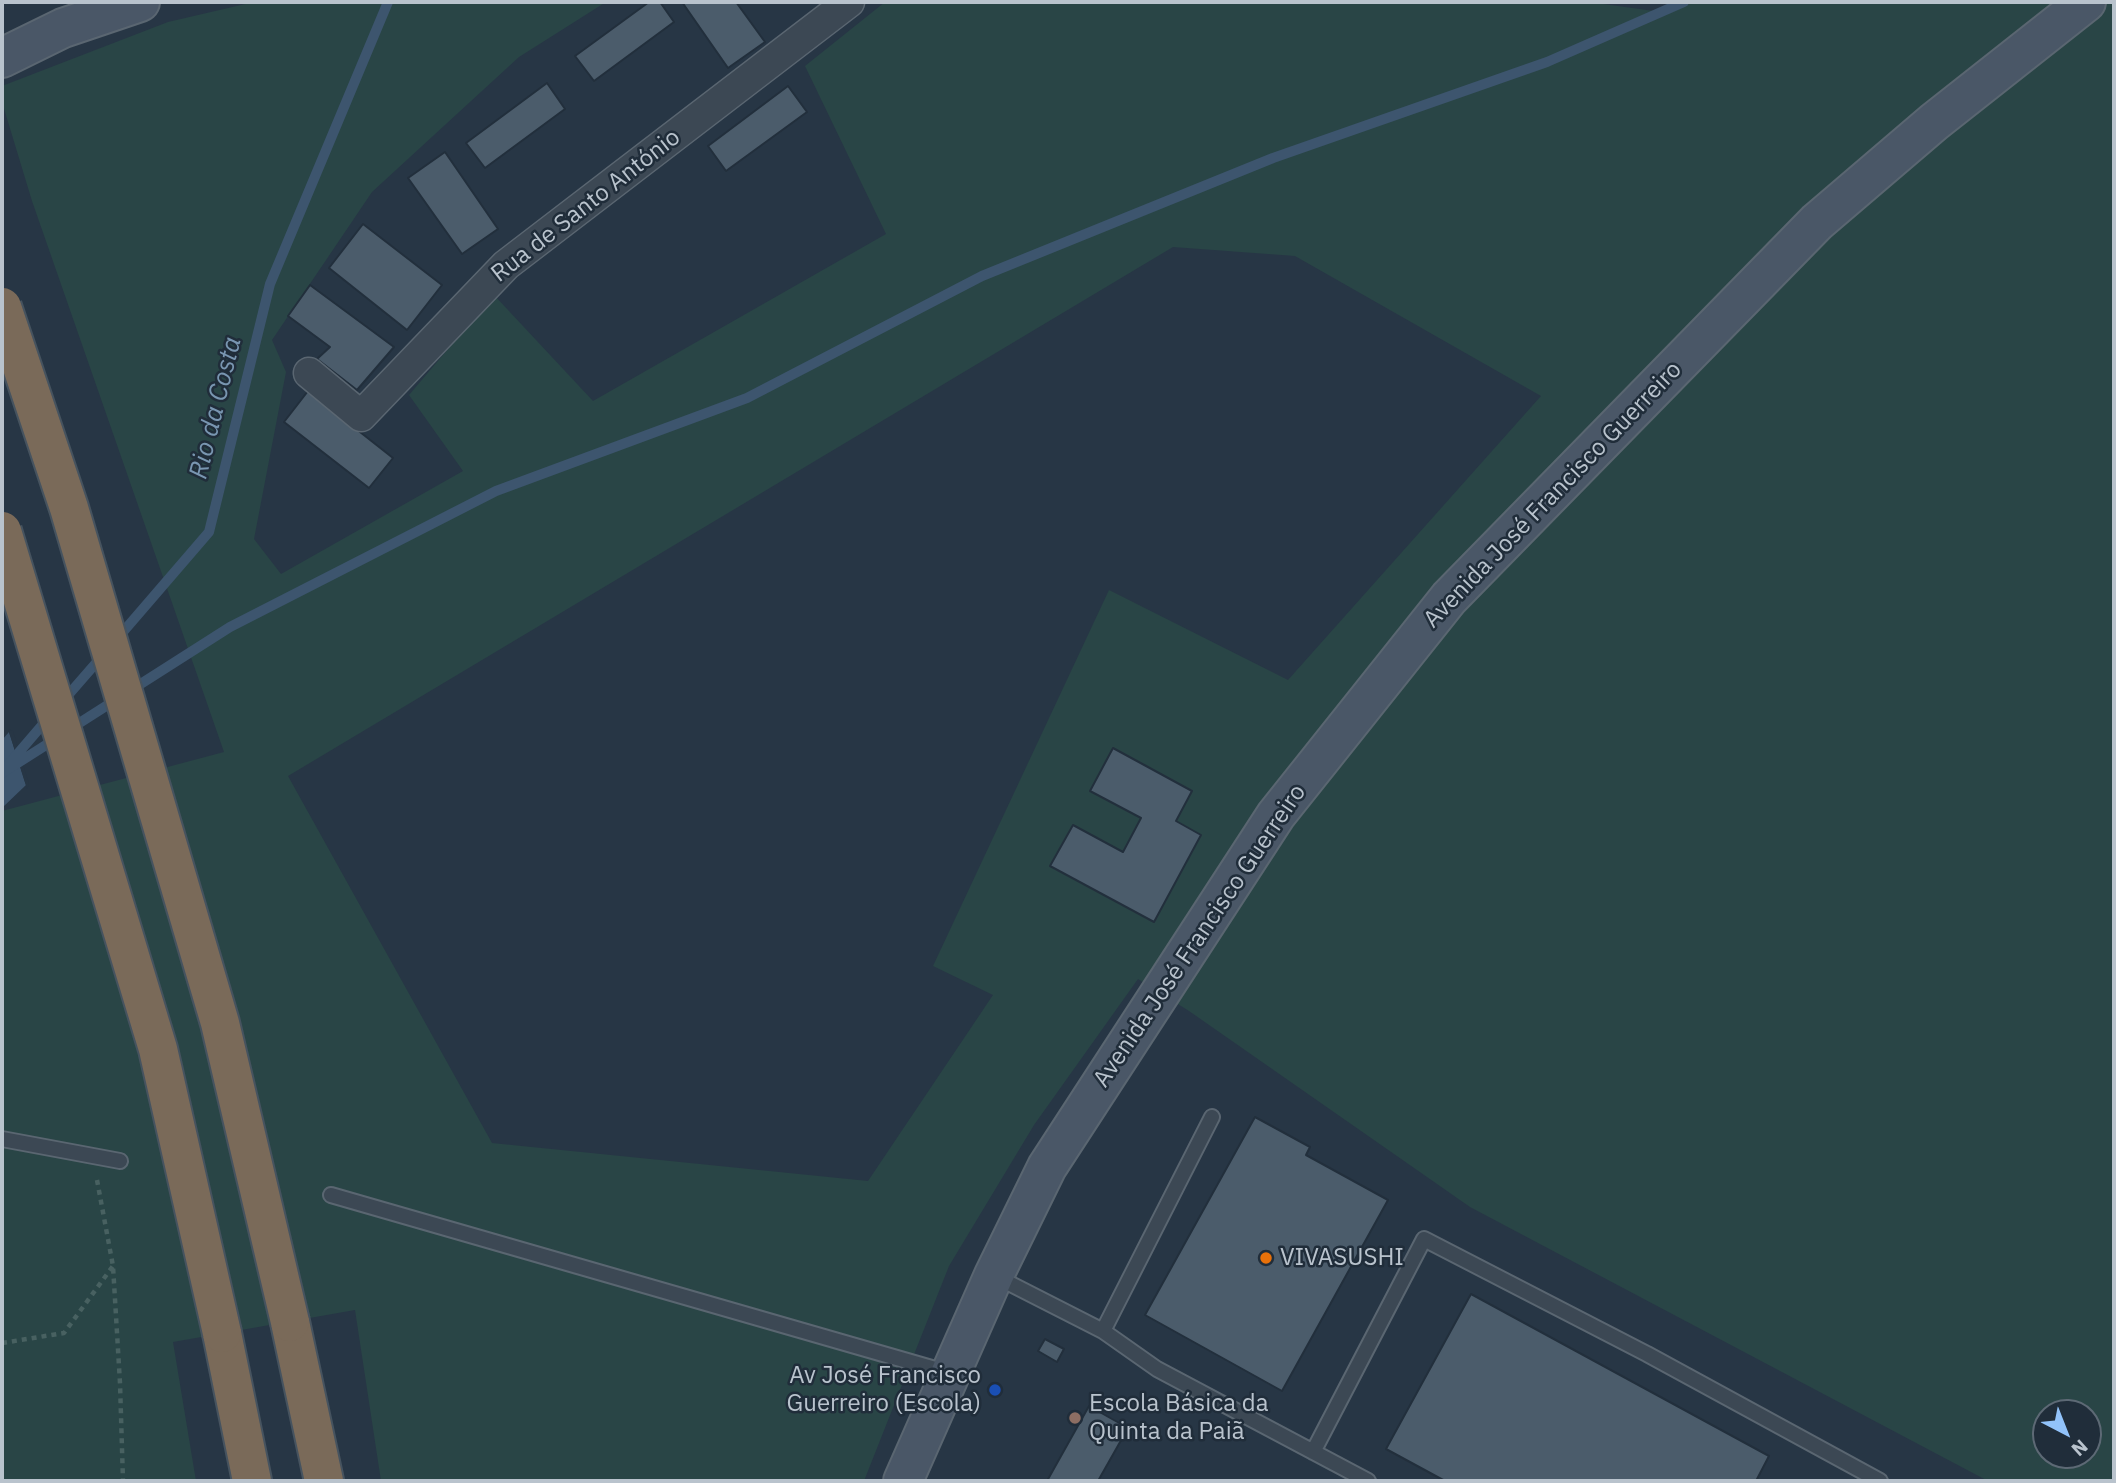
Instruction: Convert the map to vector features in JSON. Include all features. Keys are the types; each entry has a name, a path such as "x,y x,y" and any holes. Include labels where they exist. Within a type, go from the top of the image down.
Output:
{"highway":[{"path":"2,307 69,508 220,1023 324,1481"},
{"path":"2,531 158,1049 222,1333 252,1481"}],"main road":[{"path":"2,58 63,29 140,2"},
{"name":"Avenida José Francisco Guerreiro","path":"903,1481 994,1275 1047,1167 1276,815 1449,598 1817,222 1934,122 2086,2"}],"street":[{"name":"Rua de Santo António","path":"309,373 361,416 506,265 849,2"}],"lane":[{"path":"1103,1331 1212,1116"},
{"path":"2,1139 120,1160"},
{"path":"331,1195 950,1374"},
{"path":"1313,1452 1424,1239 1647,1354 1881,1481"},
{"path":"994,1275 1103,1331 1157,1369 1368,1481"}],"path":[{"path":"92,1155 113,1266 123,1481"},
{"path":"2,1343 64,1333 113,1266"}],"green space":[{"path":"254,2 606,2 519,57 372,192 272,340 286,372 254,539 281,574 463,471 409,395 494,295 593,401 886,234 805,66 885,2 1589,2 1661,12 1685,2 2114,2 2114,1481 1988,1481 1470,1207 1189,1011 1138,979 1034,1125 949,1266 864,1481 381,1481 355,1310 173,1342 196,1481 2,1481 2,811 224,752 32,201 2,102 2,86 168,22","holes":["1173,247 1295,256 1541,396 1288,680 1109,590 933,966 993,995 868,1181 492,1143 288,776"]}],"water":[{"path":"9,732 26,785 2,808 2,740"}],"pier":[{"path":"8,729 13,731 29,784 27,789"}],"building":[{"path":"649,2 660,2 674,22 594,81 575,56"},
{"path":"682,2 736,2 765,42 728,68"},
{"path":"547,83 565,109 485,168 466,143"},
{"path":"788,86 807,112 726,171 708,146"},
{"path":"445,152 498,229 462,254 408,178"},
{"path":"363,224 442,285 407,330 329,268"},
{"path":"310,285 394,347 357,390 317,359 330,347 288,316"},
{"path":"308,391 393,458 369,488 284,422"},
{"path":"1113,748 1192,791 1176,821 1201,835 1154,922 1050,866 1073,825 1123,852 1141,818 1090,791"},
{"name":"VIVASUSHI","path":"1255,1117 1310,1147 1306,1155 1388,1200 1282,1391 1145,1315"},
{"path":"1471,1294 1769,1456 1756,1481 1445,1481 1386,1449"},
{"path":"1045,1339 1064,1349 1057,1362 1038,1351"},
{"path":"1089,1406 1128,1428 1098,1481 1047,1481"}],"waterway":[{"name":"Rio da Costa","path":"116,640 209,532 270,284 388,2"},
{"path":"70,729 230,627 496,491 747,398 982,276 1273,158 1547,62 1684,2"},
{"name":"Rio da Costa","path":"63,701 103,655"},
{"name":"Rio da Costa","path":"8,765 50,716"},
{"path":"2,773 57,738"}],"place":[{"name":"VIVASUSHI","path":"1266,1258"},
{"name":"Av José Francisco Guerreiro (Escola)","path":"995,1390"},
{"name":"Escola Básica da Quinta da Paiã","path":"1075,1418"}]}
